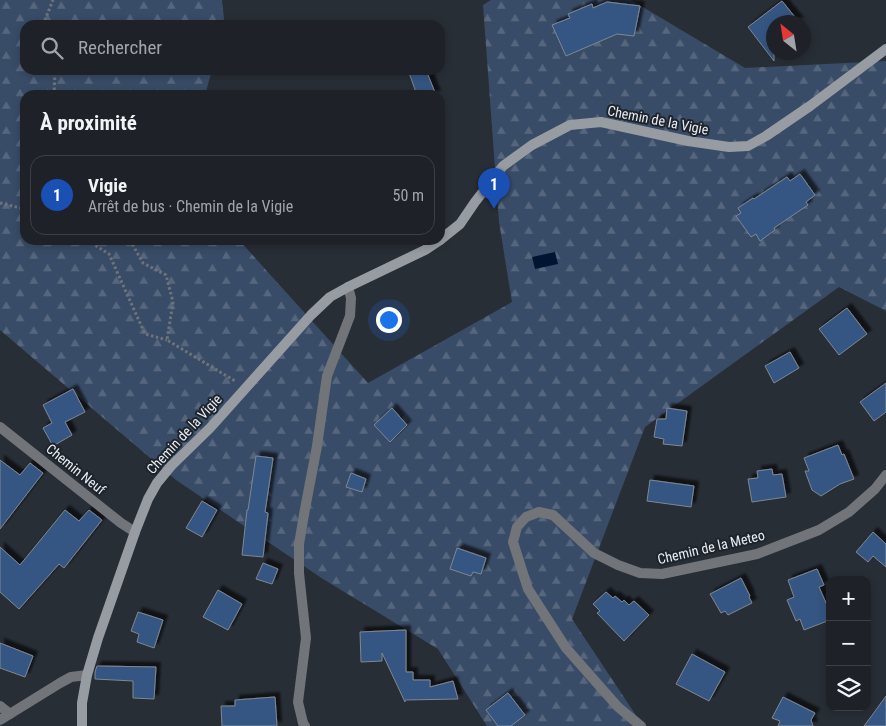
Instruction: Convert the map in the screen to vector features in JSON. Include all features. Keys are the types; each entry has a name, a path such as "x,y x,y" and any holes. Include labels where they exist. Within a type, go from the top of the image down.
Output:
{"street":[{"name":"Chemin de la Vigie","path":"445,236 460,224 503,166 532,145 570,125 601,122 688,141 729,147 748,146 803,111 886,49"},
{"name":"Chemin de la Vigie","path":"82,726 82,703 87,675 98,638 135,532 156,483 210,428 311,315 330,297 432,245"},
{"path":"305,726 298,702 306,638 299,573 300,544 327,376 350,316 351,298 348,287"},
{"name":"Chemin Neuf","path":"0,427 121,524 135,532"},
{"name":"Chemin de la Meteo","path":"640,726 618,707 566,648 528,588 513,542 517,527 526,517 539,512 553,515 594,553 640,573 662,574 757,554 820,530 849,512 875,489 886,475"},
{"path":"0,720 60,683 71,678 87,675"},
{"path":"0,706 10,714"}],"path":[{"path":"45,20 53,0"},
{"path":"54,90 55,75"},
{"path":"0,203 20,208"},
{"path":"95,245 109,254 145,334 166,340 246,387"},
{"path":"133,245 143,263 166,275 173,302 166,340"}],"green space":[{"path":"0,0 222,0 224,20 20,20 20,75 211,75 206,90 20,90 20,245 244,245 368,383 512,302 499,222 483,5 491,0 631,0 745,68 886,61 886,311 839,287 645,427 572,619 643,726 487,726 438,649 323,579 176,480 0,330"}],"shaded area":[{"path":"555,252 558,264 535,269 532,257"}],"building":[{"path":"782,1 793,15 766,15 766,51 748,27"},
{"path":"607,2 640,6 634,36 617,34 566,56 552,25 570,18 568,14 592,4 593,8"},
{"path":"410,75 428,75 434,90 415,90"},
{"path":"800,174 815,195 806,202 808,205 774,228 775,230 760,241 756,234 751,237 736,216 741,213 738,208 787,177 790,181"},
{"path":"847,308 867,334 839,355 819,329"},
{"path":"790,352 799,368 774,383 765,366"},
{"path":"886,383 886,412 874,421 860,402"},
{"path":"73,389 85,412 65,422 72,435 53,446 43,428 52,423 43,405"},
{"path":"392,408 407,425 390,442 374,425"},
{"path":"667,408 687,411 682,446 663,444 664,439 654,437 657,419 666,419"},
{"path":"838,445 842,455 844,454 854,479 840,484 821,496 812,490 805,471 809,471 804,458"},
{"path":"256,456 273,458 265,512 268,513 263,557 242,555"},
{"path":"0,460 20,475 30,463 43,473 0,529"},
{"path":"772,469 773,475 782,474 786,497 752,502 748,479 758,478 757,471"},
{"path":"351,473 366,479 362,492 346,487"},
{"path":"650,480 694,486 691,507 647,501"},
{"path":"202,501 217,510 202,537 186,528"},
{"path":"65,510 79,521 89,510 102,520 64,568 59,564 19,609 0,592 0,547 20,565"},
{"path":"873,532 886,544 886,567 873,556 868,562 856,552"},
{"path":"457,548 486,558 481,574 473,572 471,576 450,569"},
{"path":"263,563 278,569 272,584 256,579"},
{"path":"817,569 824,585 819,587 826,603 826,622 804,630 800,619 796,621 787,600 794,597 788,580"},
{"path":"741,578 752,603 728,615 725,611 721,613 710,594"},
{"path":"218,590 242,604 228,630 203,617"},
{"path":"606,592 622,602 624,600 629,605 634,601 649,615 624,641 597,613 600,611 593,604"},
{"path":"138,612 163,620 154,648 137,642 139,634 131,631"},
{"path":"406,630 406,672 413,672 413,680 430,680 430,687 453,681 458,699 405,700 405,702 382,653 382,661 361,662 360,632"},
{"path":"0,643 33,656 25,677 0,668"},
{"path":"692,654 725,672 709,701 676,684"},
{"path":"97,666 156,667 154,699 133,698 133,681 95,679"},
{"path":"508,693 525,715 511,726 498,726 486,710"},
{"path":"886,696 886,726 864,726 873,714"},
{"path":"275,697 277,726 222,726 221,706 235,706 235,700"},
{"path":"783,697 815,713 811,720 813,726 778,726 780,721 772,718"}],"place":[{"name":"Vigie","path":"494,209"}]}
